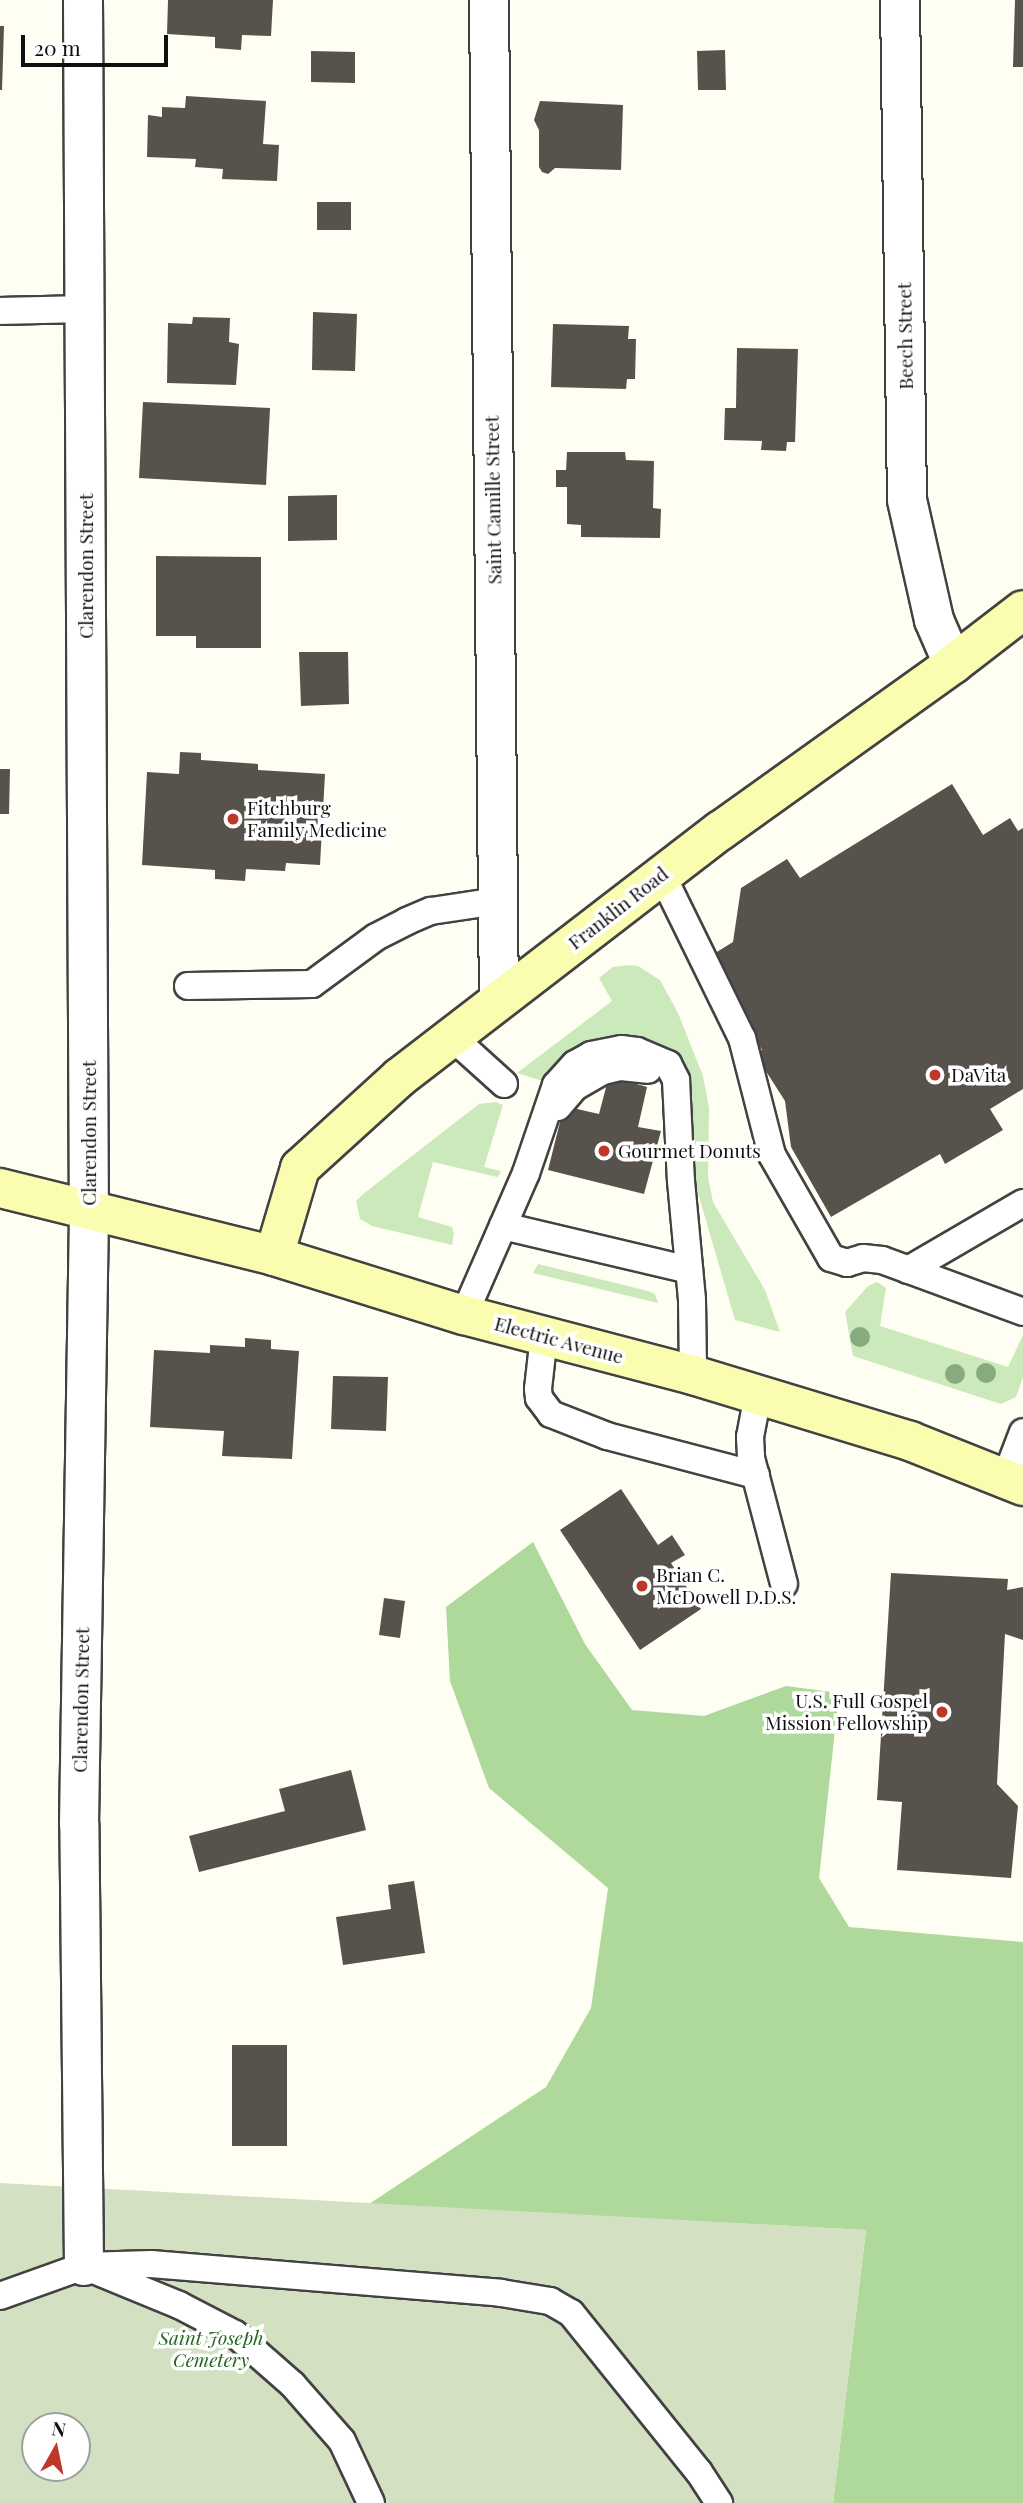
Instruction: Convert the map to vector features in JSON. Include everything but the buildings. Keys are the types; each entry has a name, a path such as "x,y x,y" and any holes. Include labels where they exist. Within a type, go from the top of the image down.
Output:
{"main road":[{"name":"Franklin Road","path":"274,1256 300,1168 400,1077 662,875 1021,616"},
{"path":"0,1188 89,1212"},
{"name":"Electric Avenue","path":"89,1212 274,1256 464,1315 693,1375 910,1441 1014,1482"}],"street":[{"name":"Clarendon Street","path":"83,0 89,1212 79,1824 84,2266"},
{"name":"Saint Camille Street","path":"489,0 499,999"},
{"name":"Beech Street","path":"900,0 907,500 934,620 953,664"}],"lane":[{"path":"0,311 84,309"},
{"path":"662,875 684,914 742,1038 772,1155 831,1258 847,1263 875,1258 1023,1312"},
{"path":"188,986 313,984 376,937 407,921 431,911 498,901"},
{"path":"452,1037 504,1084"},
{"path":"464,1315 526,1173 556,1085 575,1064 592,1055 621,1049 660,1059 673,1071 678,1090 693,1375"},
{"path":"908,1270 1023,1203"},
{"path":"503,1226 689,1270"},
{"path":"544,1336 538,1389 540,1398 551,1414 607,1436 756,1475"},
{"path":"758,1395 750,1437 756,1475 784,1584"},
{"path":"1014,1482 1023,1432"},
{"path":"0,2296 84,2266 151,2264 501,2293 550,2301 571,2313 699,2472 719,2503"},
{"path":"84,2266 179,2305 235,2334 293,2385 342,2441 371,2503"}],"green space":[{"path":"638,966 660,980 678,1013 703,1076 709,1108 708,1177 713,1202 765,1290 780,1332 735,1320 696,1186 691,1094 681,1064 549,1083 517,1073 612,1001 599,978 613,967"},
{"path":"496,1102 503,1105 484,1167 501,1171 497,1177 433,1162 418,1217 452,1227 452,1245 372,1226 360,1219 356,1201 363,1194 479,1104"},
{"path":"538,1264 648,1291 655,1294 658,1303 533,1273"},
{"path":"877,1282 886,1288 880,1326 1008,1367 1023,1335 1023,1377 1016,1397 1001,1404 853,1356 845,1312 868,1286"},
{"path":"533,1542 585,1644 632,1710 704,1716 786,1686 839,1693 819,1878 849,1927 1023,1942 1023,2503 833,2503 866,2230 369,2204 546,2087 591,2008 608,1888 489,1788 450,1681 446,1607"},
{"name":"Saint Joseph Cemetery","path":"0,2183 866,2230 833,2503 0,2503"}],"place":[{"name":"Fitchburg Family Medicine","path":"233,819"},
{"name":"DaVita","path":"935,1075"},
{"name":"Gourmet Donuts","path":"604,1151"},
{"name":"Brian C. McDowell D.D.S.","path":"642,1586"},
{"name":"U.S. Full Gospel Mission Fellowship","path":"942,1712"}]}
